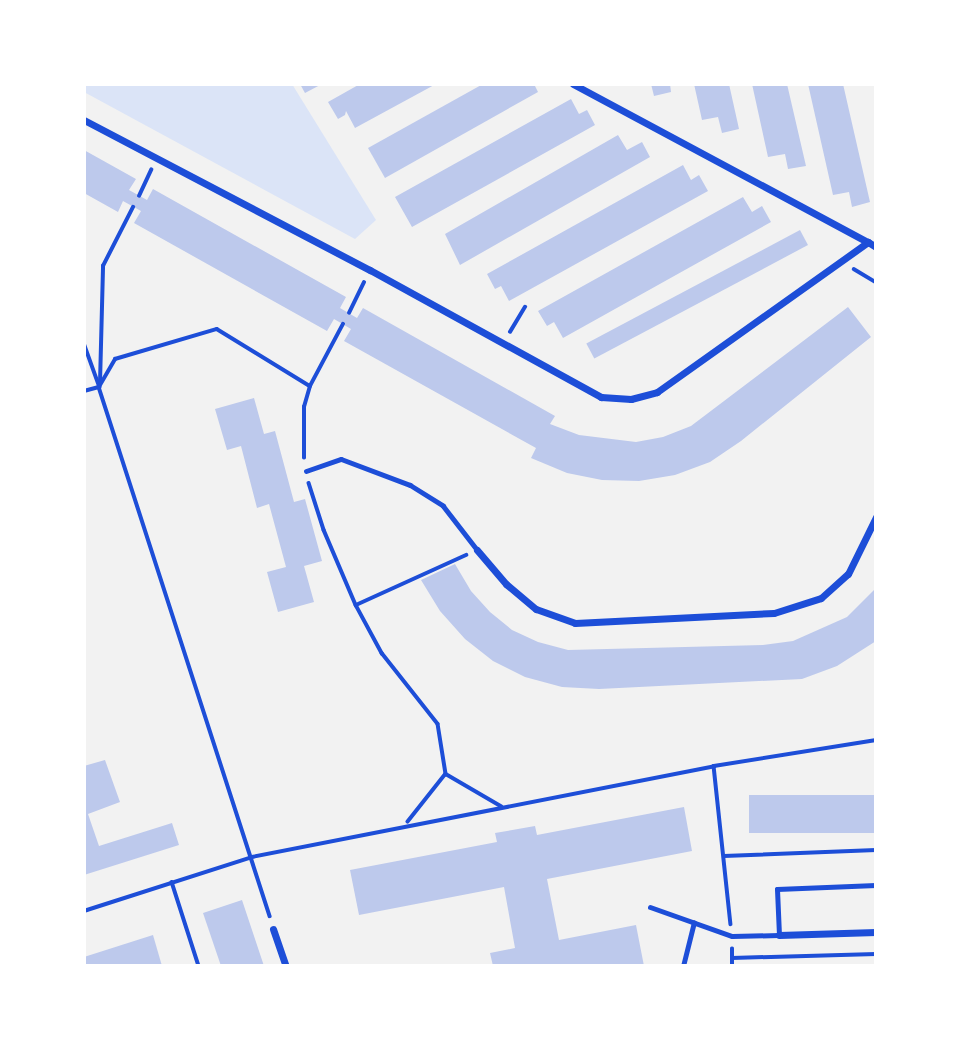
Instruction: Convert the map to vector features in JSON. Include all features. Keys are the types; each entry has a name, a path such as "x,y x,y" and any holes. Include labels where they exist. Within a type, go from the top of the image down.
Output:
{"street":[{"path":"573,84 876,247"},
{"path":"84,120 370,270 601,397 631,399 657,392 868,242"},
{"path":"477,550 506,584 536,608 575,623 774,613 821,598 848,574 876,517"},
{"path":"274,929 286,966"},
{"path":"779,935 876,932"}],"lane":[{"path":"306,471 341,459 410,485 443,506 477,550"},
{"path":"650,907 732,936 779,935 777,889 876,885"},
{"path":"682,966 694,922"}],"path":[{"path":"139,196 157,159"},
{"path":"99,387 103,266 133,207"},
{"path":"842,262 876,282"},
{"path":"348,313 370,270"},
{"path":"514,326 525,307"},
{"path":"343,324 310,386 304,407 302,440 306,471 324,530 356,605 382,653 438,724 446,774 407,824"},
{"path":"84,391 99,387 115,359 217,329 310,386"},
{"path":"84,343 274,929"},
{"path":"356,605 477,550"},
{"path":"84,911 252,857 407,824 714,766 876,740"},
{"path":"714,766 732,936 732,966"},
{"path":"446,774 501,806"},
{"path":"724,856 876,850"},
{"path":"172,882 199,966"},
{"path":"732,958 876,954"}],"shaded area":[{"path":"84,84 292,84 376,220 355,239 84,92"}],"building":[{"path":"300,84 322,84 305,93"},
{"path":"360,84 436,84 355,128 346,111 345,115 338,119 328,102"},
{"path":"483,84 534,84 538,92 385,178 368,148"},
{"path":"651,84 670,84 671,92 654,96"},
{"path":"694,84 729,84 739,129 722,133 718,117 702,120"},
{"path":"752,84 787,84 806,166 788,169 785,154 768,157"},
{"path":"808,84 843,84 870,202 852,207 849,192 833,195"},
{"path":"571,99 579,114 587,110 595,125 412,227 395,197"},
{"path":"618,135 627,150 642,142 650,157 460,265 445,234"},
{"path":"84,150 136,179 129,190 147,200 153,189 346,297 340,308 357,318 363,308 555,416 550,424 579,435 636,442 663,437 691,426 848,307 871,337 741,441 710,462 675,475 639,481 602,480 567,473 531,458 536,448 344,341 351,329 334,319 327,331 134,223 141,211 123,201 118,212 84,193"},
{"path":"683,165 691,180 699,175 708,191 509,301 501,286 495,289 487,274"},
{"path":"743,197 752,212 762,206 771,222 563,338 554,322 547,326 538,311"},
{"path":"800,230 808,245 594,359 586,344"},
{"path":"254,398 264,434 275,431 294,502 305,499 322,561 304,566 314,602 278,612 267,572 286,567 269,504 257,508 241,446 227,450 215,409"},
{"path":"455,564 471,591 490,612 512,630 538,642 568,650 763,645 793,641 847,617 876,588 876,641 837,666 802,679 599,689 562,687 525,677 493,661 465,639 440,611 421,580"},
{"path":"105,760 120,802 88,814 99,846 172,823 179,845 84,875 84,766"},
{"path":"749,795 876,795 876,833 749,833"},
{"path":"684,807 692,851 547,879 559,940 636,925 644,966 493,966 490,953 515,948 504,887 359,915 350,870 497,842 495,833 535,826 537,835"},
{"path":"242,900 264,966 221,966 203,913"},
{"path":"153,935 162,966 84,966 84,957"}]}
